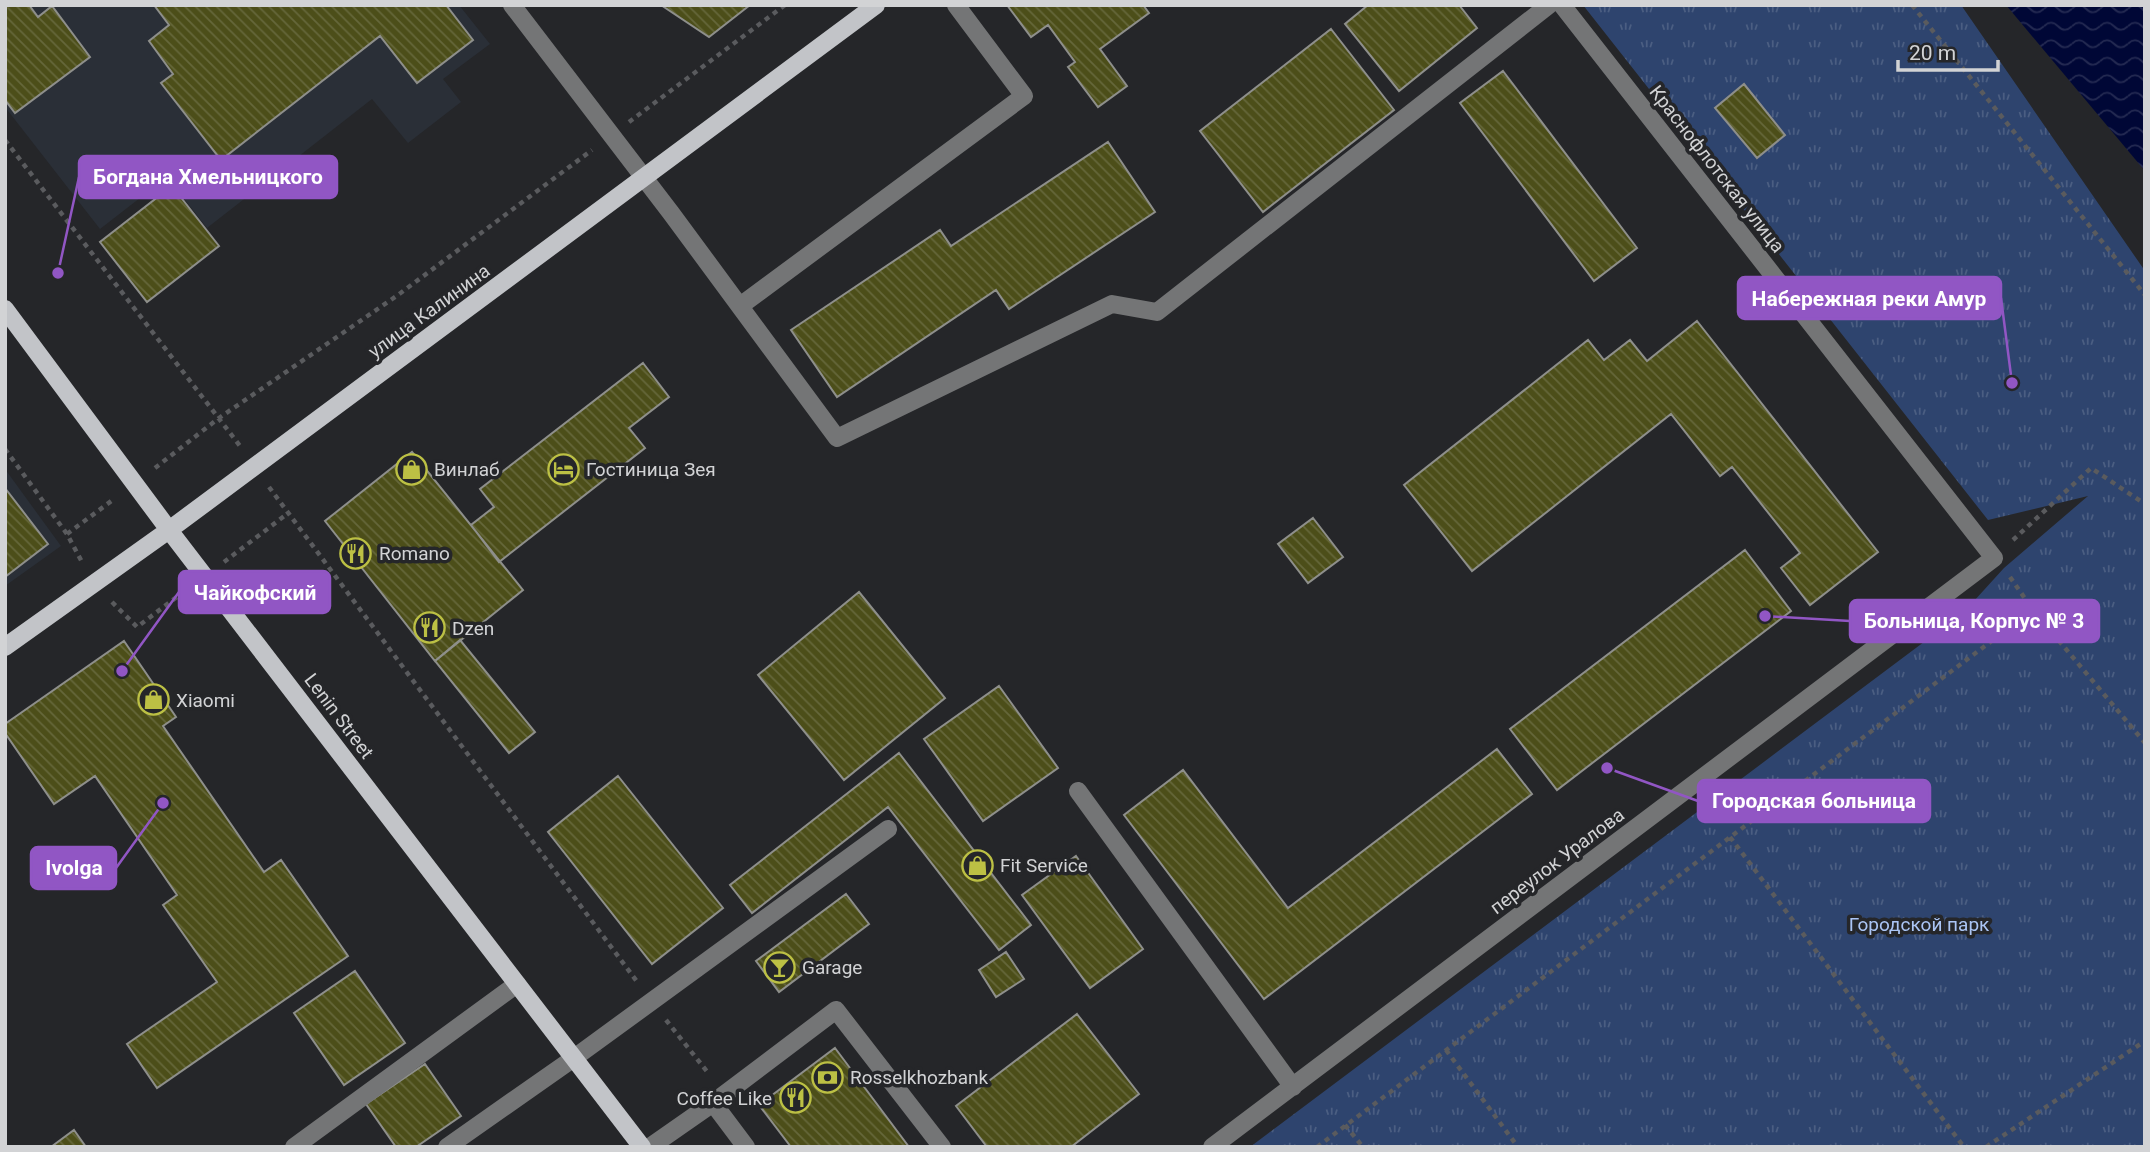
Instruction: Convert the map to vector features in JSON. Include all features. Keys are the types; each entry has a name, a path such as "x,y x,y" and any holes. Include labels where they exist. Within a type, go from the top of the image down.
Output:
{"main road":[{"name":"улица Калинина","path":"5,647 169,530 876,5"},
{"name":"Lenin Street","path":"5,309 169,530 642,1147"}],"street":[{"path":"512,5 837,438 1112,304 1157,312 1549,5"},
{"path":"740,306 1024,96 956,5"},
{"name":"Краснофлотская улица","path":"1562,5 1999,563"},
{"name":"переулок Уралова","path":"1212,1147 1999,563"},
{"path":"1078,791 1293,1087"},
{"path":"447,1147 652,1002 888,829"},
{"path":"294,1147 517,984"},
{"path":"650,1147 719,1099 836,1010 942,1147"},
{"path":"719,1099 746,1147"}],"path":[{"path":"5,449 67,534 219,418 398,295 785,5"},
{"path":"1912,5 2145,295"},
{"path":"5,141 173,362 219,418 652,1002 719,1099"},
{"path":"2145,504 2091,468 1999,563 2033,610 2145,743"},
{"path":"1317,1147 2033,610"},
{"path":"1730,837 1964,1147"},
{"path":"1986,1147 2145,1041"},
{"path":"1446,1050 1518,1147"},
{"path":"1345,1125 1363,1147"}],"shaded area":[{"path":"5,5 459,5 490,44 443,79 461,102 408,143 372,99 207,228 167,177 100,229 5,107"},
{"path":"5,469 61,546 5,586"}],"green space":[{"name":"Городской парк","path":"1583,5 1961,5 2145,271 2145,1147 1250,1147 1964,612 2004,568 2088,496 1988,520"}],"water":[{"path":"2006,5 2145,5 2145,171"}],"building":[{"path":"5,5 29,5 38,17 52,6 90,57 15,113 5,100"},
{"path":"154,5 446,5 473,40 417,83 380,36 221,160 161,83 173,74 149,41 169,25"},
{"path":"661,5 750,5 709,37"},
{"path":"1007,5 1143,5 1149,13 1100,49 1127,86 1098,107 1068,67 1075,62 1048,25 1031,37"},
{"path":"1368,5 1459,5 1477,28 1399,91 1345,24"},
{"path":"1331,29 1394,110 1263,212 1200,131"},
{"path":"1503,71 1637,248 1594,281 1460,103"},
{"path":"1744,84 1785,135 1757,158 1715,108"},
{"path":"1108,142 1155,212 1009,309 996,290 837,397 791,330 940,230 951,246"},
{"path":"172,186 219,246 147,302 100,242"},
{"path":"1697,321 1878,552 1810,605 1781,568 1800,553 1732,467 1720,476 1671,414 1472,571 1404,485 1588,340 1604,360 1630,340 1647,361"},
{"name":"Гостиница Зея","path":"643,363 669,397 629,428 645,448 499,562 471,525 494,507 480,489"},
{"path":"412,452 523,590 435,661 325,521"},
{"path":"5,488 48,544 5,577"},
{"path":"1313,518 1343,557 1308,583 1278,544"},
{"path":"1745,550 1791,611 1557,790 1510,729"},
{"path":"859,592 945,698 844,780 758,675"},
{"path":"460,640 535,732 509,753 435,661"},
{"path":"124,641 176,717 163,726 264,872 281,860 348,956 157,1088 127,1044 217,982 163,905 177,895 95,776 54,804 5,733 5,724"},
{"path":"999,686 1058,768 983,821 924,739"},
{"path":"1497,749 1532,794 1264,999 1124,815 1183,770 1288,908"},
{"path":"899,753 1031,925 999,950 888,807 752,913 730,885"},
{"path":"618,776 723,908 652,964 548,832"},
{"path":"1076,856 1143,949 1090,988 1022,895"},
{"path":"846,894 869,924 779,992 756,961"},
{"path":"1006,952 1024,979 996,997 979,970"},
{"path":"355,971 405,1043 344,1085 294,1013"},
{"path":"1077,1014 1139,1094 1071,1147 987,1147 956,1106"},
{"name":"Rosselkhozbank","path":"835,1048 909,1147 791,1147 759,1105"},
{"path":"425,1064 461,1116 416,1147 396,1147 366,1104"},
{"path":"74,1130 86,1147 51,1147"}],"place":[{"name":"Богдана Хмельницкого","path":"58,273"},
{"name":"Набережная реки Амур","path":"2012,383"},
{"name":"Винлаб","path":"411,469"},
{"name":"Гостиница Зея","path":"563,469"},
{"name":"Romano","path":"356,553"},
{"name":"Больница, Корпус № 3","path":"1765,616"},
{"name":"Dzen","path":"429,628"},
{"name":"Чайкофский","path":"122,671"},
{"name":"Xiaomi","path":"153,700"},
{"name":"Городская больница","path":"1607,768"},
{"name":"Ivolga","path":"163,803"},
{"name":"Fit Service","path":"977,865"},
{"name":"Garage","path":"779,967"},
{"name":"Rosselkhozbank","path":"827,1077"},
{"name":"Coffee Like","path":"795,1098"}]}
